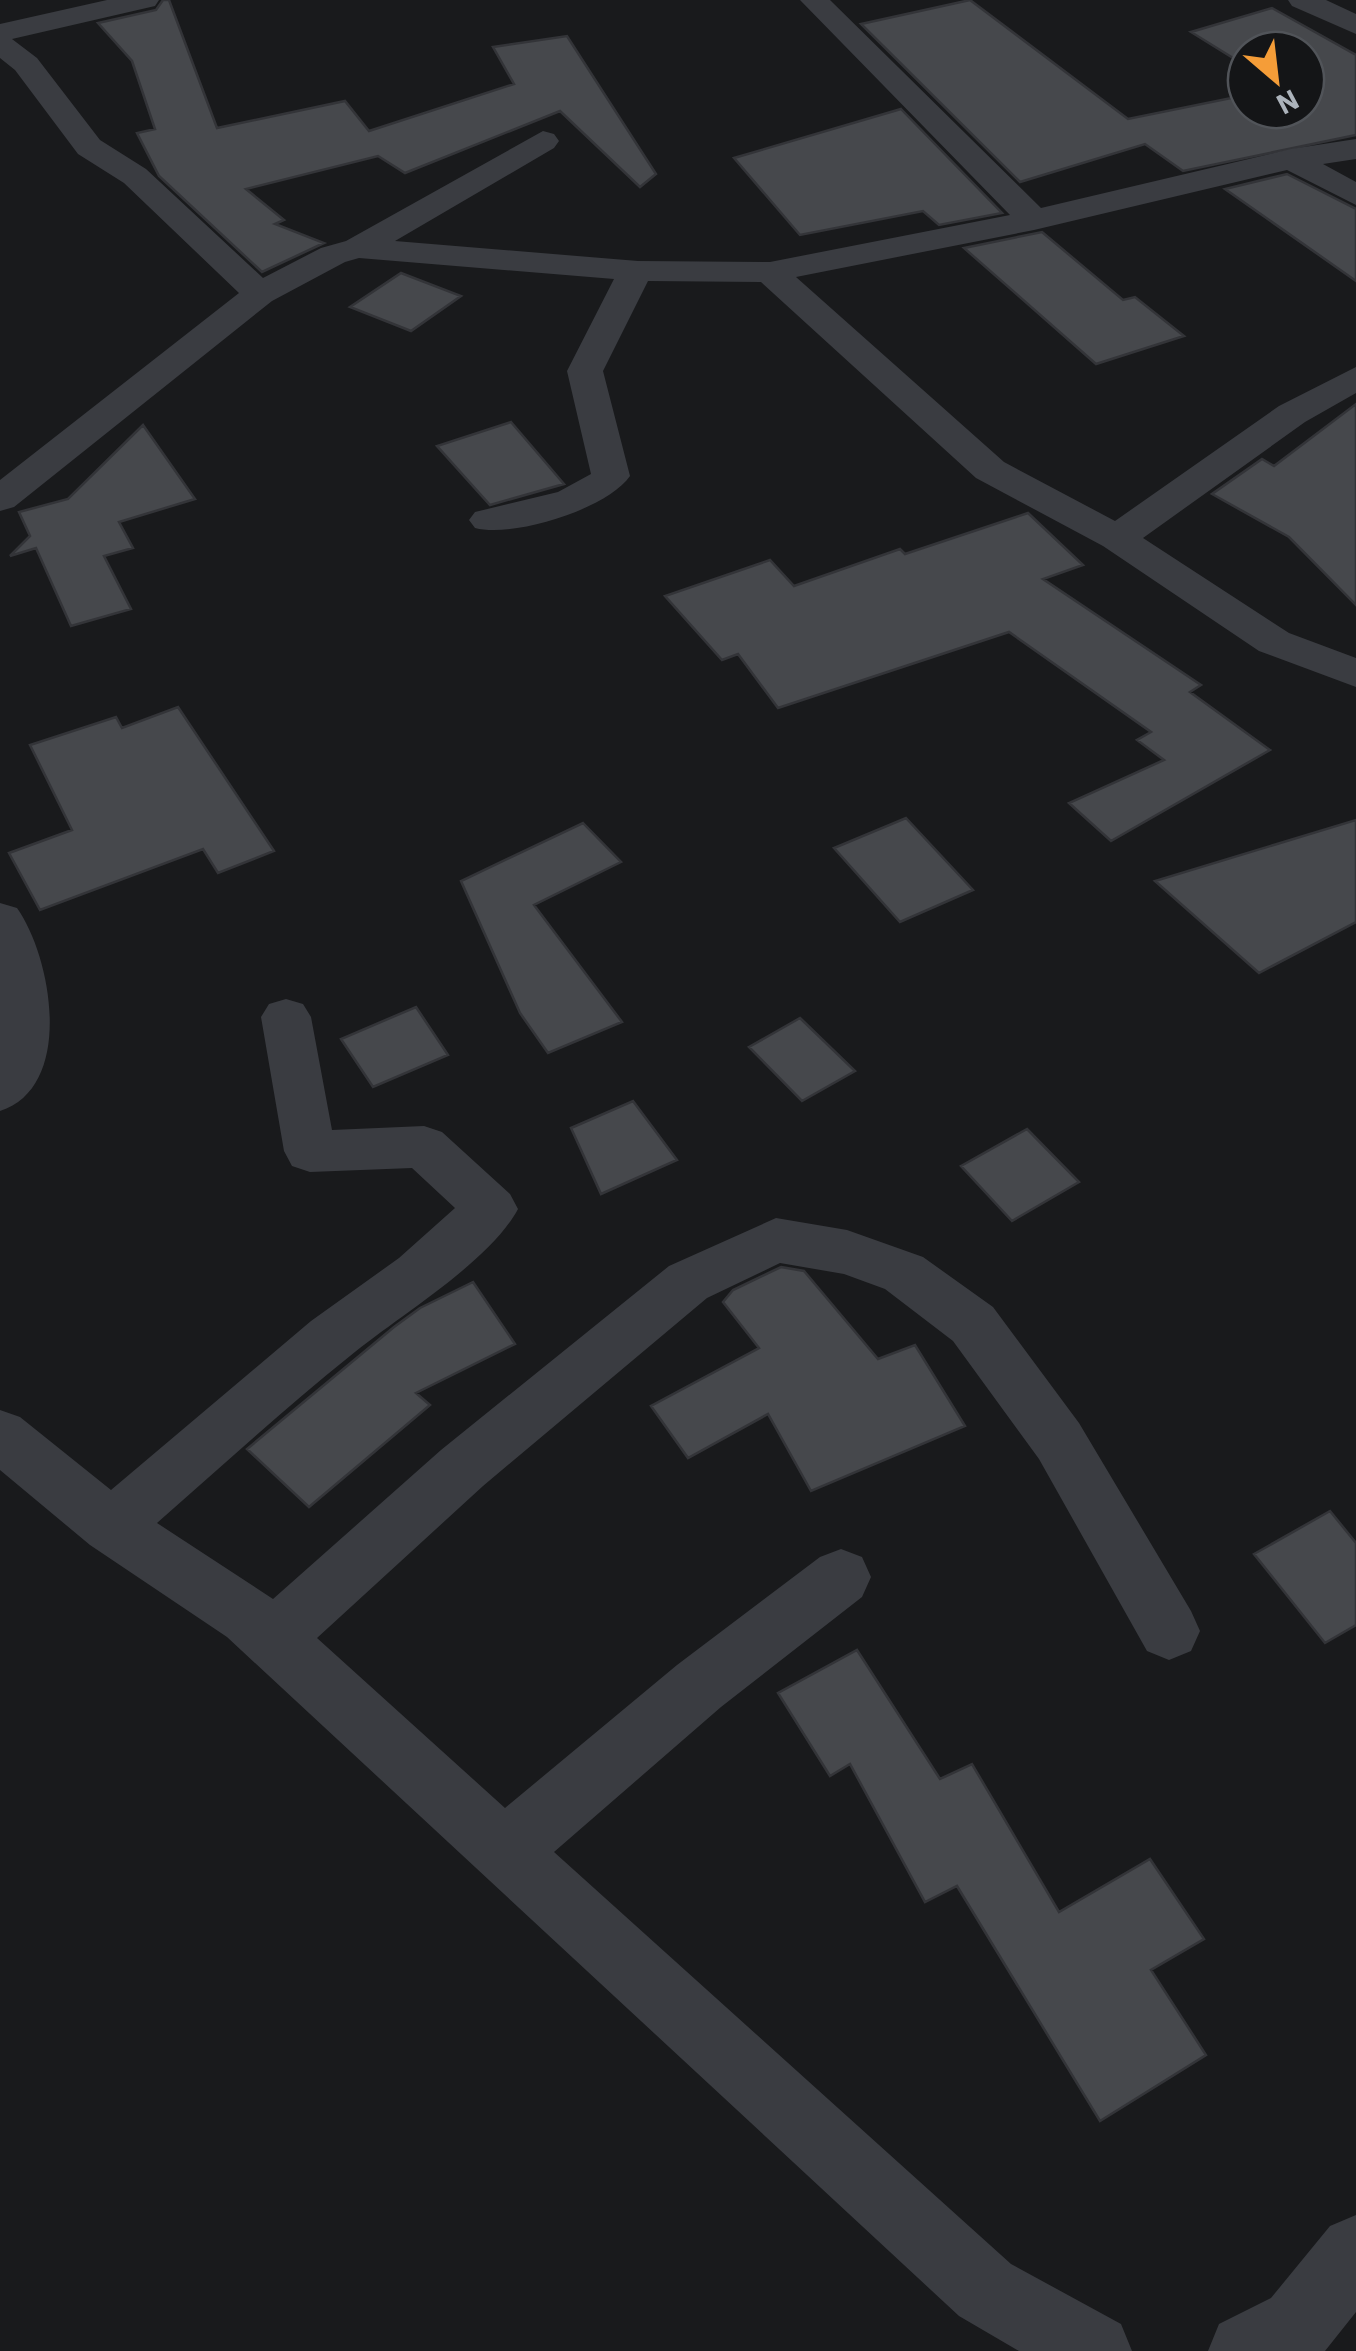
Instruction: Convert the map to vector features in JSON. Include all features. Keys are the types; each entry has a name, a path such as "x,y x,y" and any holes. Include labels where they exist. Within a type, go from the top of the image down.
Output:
{"street":[{"path":"0,34 145,0"},
{"path":"814,0 1034,220"},
{"path":"1302,0 1356,25"},
{"path":"0,44 26,64 89,147 135,176 260,294"},
{"path":"0,500 260,294 332,255 358,248 543,141"},
{"path":"358,248 638,272 770,272 1034,220 1290,160 1356,149"},
{"path":"1290,160 1356,195"},
{"path":"488,520 580,496 603,486 611,476 585,371 614,315 618,294 638,272"},
{"path":"770,272 990,470 1117,538 1274,642 1356,673"},
{"path":"1117,538 1292,414 1356,378"},
{"path":"0,920 13,932 22,962 24,1028 18,1060 0,1091"},
{"path":"112,1526 331,1338 418,1274 491,1209 424,1146 310,1150 286,1017"},
{"path":"272,1639 462,1468 688,1282 776,1240 847,1252 904,1273 973,1324 1059,1441 1169,1631"},
{"path":"0,1435 112,1526 249,1617 984,2290 1094,2351"},
{"path":"504,1851 698,1686 841,1577"},
{"path":"1246,2351 1298,2326 1356,2252"}],"building":[{"path":"163,0 169,0 217,128 345,101 369,131 514,84 493,47 567,36 656,174 640,187 560,111 405,173 378,156 246,189 284,220 275,224 324,243 262,272 159,176 137,133 155,129 132,61 98,23 156,10"},
{"path":"970,0 1128,119 1226,99 1226,130 1326,130 1326,38 1356,55 1356,135 1183,171 1145,144 1020,182 861,24"},
{"path":"1272,8 1311,30 1226,30 1226,54 1191,32"},
{"path":"901,109 1002,213 939,225 923,211 800,235 734,158"},
{"path":"1287,174 1356,209 1356,281 1225,189"},
{"path":"1042,232 1123,300 1135,297 1184,336 1096,364 964,248"},
{"path":"401,273 461,296 411,331 350,307"},
{"path":"1356,404 1356,605 1289,537 1212,494 1262,459 1274,466"},
{"path":"511,422 564,484 490,505 437,446"},
{"path":"143,425 195,499 119,522 133,548 104,556 131,609 71,626 36,548 10,556 30,536 19,512 68,499"},
{"path":"1028,513 1083,565 1043,579 1201,685 1190,692 1270,750 1111,841 1069,803 1164,760 1137,740 1151,732 1009,632 778,708 738,654 722,660 665,596 770,560 794,586 900,549 905,554"},
{"path":"178,707 274,851 218,873 203,849 40,910 9,853 72,830 30,745 116,717 122,728"},
{"path":"906,818 973,890 900,922 834,848"},
{"path":"1356,820 1356,922 1259,973 1155,881"},
{"path":"583,823 621,862 534,905 622,1022 548,1053 520,1013 461,881"},
{"path":"416,1007 448,1055 373,1087 341,1039"},
{"path":"800,1018 855,1071 802,1101 749,1047"},
{"path":"633,1101 677,1160 601,1194 571,1128"},
{"path":"1027,1129 1079,1182 1012,1221 961,1166"},
{"path":"781,1267 804,1271 878,1359 915,1345 965,1426 811,1491 768,1414 688,1458 651,1406 759,1348 723,1302 733,1290"},
{"path":"473,1282 515,1344 416,1393 430,1405 309,1507 247,1449 394,1327 420,1308"},
{"path":"1330,1511 1356,1543 1356,1625 1325,1643 1254,1554"},
{"path":"857,1650 940,1779 972,1764 1059,1912 1150,1859 1204,1939 1151,1970 1206,2055 1100,2121 957,1886 925,1902 850,1764 830,1776 778,1693"}]}
